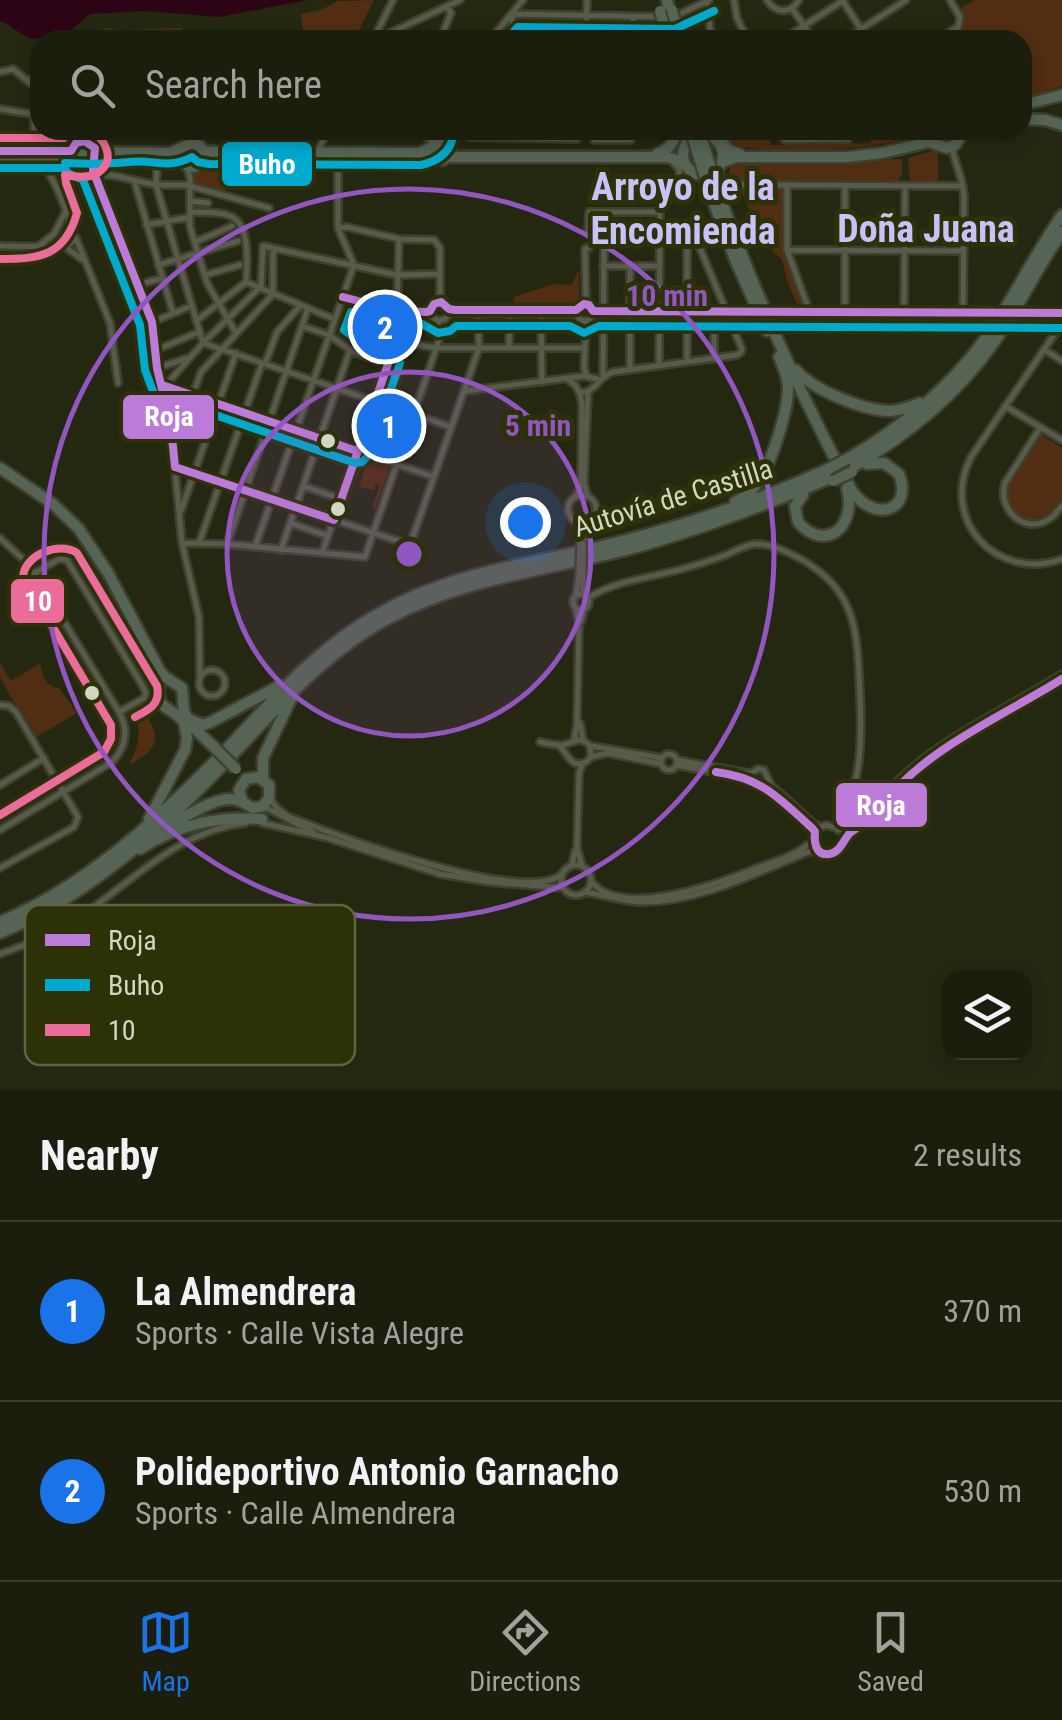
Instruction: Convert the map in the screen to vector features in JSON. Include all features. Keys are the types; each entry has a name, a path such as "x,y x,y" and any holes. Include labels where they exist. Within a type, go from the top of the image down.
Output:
{"highway":[{"path":"1032,104 1062,96"},
{"path":"1032,119 1062,125"},
{"path":"662,156 674,140"},
{"path":"684,165 696,140"},
{"path":"684,165 698,140"},
{"path":"702,140 714,192 744,259 786,376 786,404 764,472 740,500"},
{"path":"704,140 722,169"},
{"path":"711,140 738,154 847,157 947,140"},
{"path":"0,156 191,156 441,146 458,153 676,153 684,165 708,175 736,158 762,156"},
{"path":"85,156 115,152 191,156"},
{"name":"Autovía de Castilla","path":"849,464 910,418 954,376 998,319 1062,216"},
{"name":"Autovía de Castilla","path":"59,905 182,805 309,670 369,630 430,599 485,580 646,544 768,504 894,442 946,398 992,344 1062,235"},
{"path":"849,464 948,378 996,317 1037,252"},
{"path":"777,345 803,378 827,392 880,410 898,410 920,403"},
{"path":"777,345 858,500 876,510 892,507 899,500 899,474 884,463 849,464"},
{"path":"777,345 846,486 850,506 846,522 838,530 817,535 804,529 794,512 803,495 831,473"},
{"path":"867,464 916,429 946,398"},
{"path":"0,470 52,507 78,533 157,673 160,703 170,708"},
{"path":"0,470 43,496 79,530 108,573 160,671 183,696 198,724 211,722 309,670"},
{"path":"588,549 831,473"},
{"name":"Autovía de Castilla","path":"38,905 67,888 146,824 364,622 428,589 468,575 588,549 711,515 831,473"},
{"path":"646,544 718,526 803,495"},
{"path":"128,858 186,817 222,799 242,800 249,806 266,802 270,789 263,779 262,764 267,748 309,670"},
{"path":"160,688 165,684 183,696 195,729 245,781 263,779"},
{"path":"170,708 183,696"},
{"path":"170,708 183,696"},
{"path":"146,824 185,750 183,696"},
{"path":"242,800 245,781"},
{"path":"60,905 161,836 223,818 262,819"},
{"name":"Autovía de Castilla","path":"0,922 25,911"},
{"name":"Autovía de Castilla","path":"0,932 25,921"}],"street":[{"path":"379,30 393,0"},
{"path":"498,30 523,0"},
{"path":"586,30 587,0"},
{"path":"512,14 674,17 708,0 710,30"},
{"path":"734,0 743,30"},
{"path":"767,0 776,9 794,9"},
{"path":"794,9 800,0"},
{"path":"797,30 843,0 861,29 906,0"},
{"path":"950,0 960,17 957,30"},
{"path":"399,30 449,10 457,2"},
{"path":"794,9 807,30"},
{"path":"443,30 449,10"},
{"path":"512,14 513,30"},
{"path":"632,16 633,30"},
{"path":"952,30 958,26"},
{"path":"0,72 13,70 28,80"},
{"path":"0,109 30,114"},
{"path":"0,140 34,140 85,156 111,175 156,185"},
{"path":"81,140 85,156"},
{"path":"81,140 152,322 157,368 171,426 182,542 198,617 200,687 209,696 217,695 226,682 217,670 209,670 200,677"},
{"path":"319,150 322,140"},
{"path":"430,140 441,146"},
{"path":"594,140 630,140"},
{"path":"724,140 734,151 762,156"},
{"path":"783,140 814,140"},
{"path":"947,140 963,186 963,314"},
{"path":"0,156 39,161 85,156"},
{"path":"50,177 54,167 85,156"},
{"path":"156,185 191,156"},
{"path":"191,156 190,215 194,242 204,274 236,333"},
{"path":"191,156 268,208"},
{"path":"662,156 679,167 684,165"},
{"path":"255,547 354,266 338,228 338,159"},
{"path":"39,161 50,177 112,330 118,383"},
{"path":"659,366 659,212 664,194 684,165"},
{"path":"722,169 733,182 744,185 963,186"},
{"path":"722,169 733,182"},
{"path":"157,170 156,185 203,343"},
{"path":"134,180 173,314"},
{"path":"786,186 787,250 810,314"},
{"path":"845,186 845,312"},
{"path":"904,186 904,312"},
{"path":"190,201 208,202"},
{"path":"659,212 589,212 588,232 594,240 604,241 695,240 725,308"},
{"path":"38,246 56,231 65,213"},
{"path":"146,225 190,215 232,216 243,231 246,282"},
{"path":"194,242 232,226"},
{"path":"56,231 66,227 73,232"},
{"path":"338,228 437,242 439,302 448,312 478,314 576,312 584,302 585,249 594,240"},
{"path":"56,231 55,242 85,262"},
{"path":"0,246 63,247 72,242 73,232"},
{"path":"322,554 396,341 398,239"},
{"path":"687,240 688,362"},
{"path":"580,610 589,605 582,596 582,535 596,509 584,484 590,390 602,377 604,241"},
{"path":"158,265 238,242"},
{"path":"164,385 261,286 262,246 398,274 440,274"},
{"path":"193,394 202,372 273,294 275,249"},
{"path":"787,250 964,251"},
{"path":"204,274 240,265"},
{"path":"603,266 659,266"},
{"path":"630,266 630,370"},
{"path":"138,285 162,278"},
{"path":"246,282 334,319"},
{"path":"196,321 246,282"},
{"path":"342,297 397,311 429,312"},
{"path":"509,348 510,298"},
{"path":"429,312 439,302"},
{"path":"584,302 593,312 1062,317 970,457 962,500 966,518 980,542 1003,558 1027,564 1062,559"},
{"path":"198,543 276,332 300,305"},
{"path":"152,322 192,306"},
{"path":"227,544 308,308"},
{"path":"429,312 439,322"},
{"path":"182,542 365,557 439,340 439,322 448,312 576,312"},
{"path":"576,312 584,323 580,485 568,510 570,517 586,523"},
{"path":"584,323 593,312"},
{"path":"687,313 745,313"},
{"path":"175,467 410,545 479,348 478,314"},
{"path":"541,314 542,382"},
{"path":"810,314 963,314"},
{"path":"714,315 714,359"},
{"path":"464,391 566,378 582,380 737,355 742,348 729,318"},
{"path":"302,326 388,364"},
{"path":"155,350 199,332"},
{"path":"396,341 436,348 584,348"},
{"path":"203,343 451,428"},
{"path":"1044,349 1062,361"},
{"path":"281,550 350,350"},
{"path":"181,505 236,354"},
{"path":"157,368 190,357"},
{"path":"582,380 590,390"},
{"path":"582,380 590,390"},
{"path":"164,385 434,477"},
{"path":"1005,406 1062,440"},
{"path":"1040,428 1005,482 1004,504 1012,516 1034,524 1052,518 1062,506"},
{"path":"303,486 341,500"},
{"path":"576,497 588,497"},
{"path":"577,522 582,535"},
{"path":"290,524 328,536"},
{"path":"0,538 34,573 119,712 125,729 121,751 112,762 0,830"},
{"path":"662,761 590,746 583,740 580,610 572,602 606,586 691,567 756,544 784,551 816,569 837,590 853,616 861,740 856,786 845,822 853,826"},
{"path":"34,573 59,558 65,559 112,634 146,692 144,698 119,712"},
{"path":"566,752 577,722 580,610"},
{"path":"200,662 209,670"},
{"path":"837,829 853,826 914,767 976,724 1062,676"},
{"path":"262,819 440,874 564,888 572,894 585,892 634,902 676,899 808,852 832,853 916,770 1062,676"},
{"path":"0,705 10,706 16,712 78,815 74,827 0,868"},
{"path":"558,746 583,740"},
{"path":"266,802 287,816 426,865 528,882 551,882 572,865 575,857 576,778 566,752 540,742"},
{"path":"590,746 590,756"},
{"path":"752,776 676,762 670,754 662,761 608,753 590,756 579,773 578,848 591,882 597,889 622,896 674,895 801,850 816,833 832,826 842,841"},
{"path":"0,785 44,758"},
{"path":"662,761 664,768 670,770 676,762"},
{"path":"572,763 582,764"},
{"path":"752,776 758,769 764,770 765,782 816,833 817,850"},
{"path":"752,776 757,785 765,782"},
{"path":"266,802 316,833"},
{"path":"837,829 847,812"},
{"path":"95,905 150,864 200,834 262,822 329,838"},
{"path":"572,865 582,866"},
{"path":"562,874 564,888"},
{"path":"585,892 591,882"},
{"path":"0,954 25,944"}],"shaded area":[{"path":"0,0 308,0 219,17 144,11 90,14 71,30 30,30 30,38 0,21"},
{"path":"374,0 359,30 303,30 301,14 338,1"},
{"path":"974,0 1062,0 1062,86 1032,96 1032,30 960,30 959,9"},
{"path":"769,140 772,145 902,140 797,151 744,147 730,142"},
{"path":"938,149 938,181 910,181 908,158"},
{"path":"902,159 899,181 759,183 732,180 729,175 730,166 738,161"},
{"path":"211,164 225,164 225,191 192,184 192,177"},
{"path":"740,188 782,190 782,245 803,306 798,306 782,259 758,231"},
{"path":"579,269 579,302 575,306 514,306 514,297 554,284 572,285"},
{"path":"381,406 409,415 393,460 363,449"},
{"path":"1039,433 1062,448 1062,504 1047,518 1029,521 1015,516 1005,501 1006,485"},
{"path":"359,456 390,466 375,509 372,508 380,484 376,483 374,490 359,487 365,469 361,467 348,503 343,502"},
{"path":"0,663 11,681 40,663 48,683 59,688 77,713 35,738 0,678"},
{"path":"140,704 155,737 150,750 132,764 138,736 132,709"}],"transit line":[{"name":"Buho","path":"515,30 675,29 714,11"},
{"name":"10","path":"0,138 30,138"},
{"name":"10","path":"0,259 39,256 66,238 77,213 65,175 91,176 99,172 108,155 101,140"},
{"name":"Buho","path":"65,163 167,164 192,157 209,164 421,165 444,154 452,140"},
{"name":"Roja","path":"0,151 71,151 76,143 84,141 95,148 93,171 152,322 175,467 334,520 388,364"},
{"name":"Buho","path":"0,168 64,168 83,180 140,325 145,370 154,394 355,463 368,456 400,363 394,353 359,341 344,330 351,312 395,323 422,324 438,333 456,326 570,326 584,333 599,326 1062,328"},
{"name":"Roja","path":"343,297 397,311 426,312 441,302 455,310 576,310 584,304 593,311 1062,313"},
{"name":"Roja","path":"162,385 357,451"},
{"name":"10","path":"0,815 104,752 111,739 111,725 23,577 29,562 44,552 61,549 77,553 157,686 155,702 135,717"},
{"name":"Roja","path":"716,772 746,779 769,791 812,828 818,850 833,853 917,769 1062,679"}],"place":[{"name":"Polideportivo Antonio Garnacho","path":"385,327"},
{"name":"La Almendrera","path":"389,426"}],"district":[{"name":"Arroyo de la Encomienda","path":"683,208"},
{"name":"Doña Juana","path":"926,229"}]}
